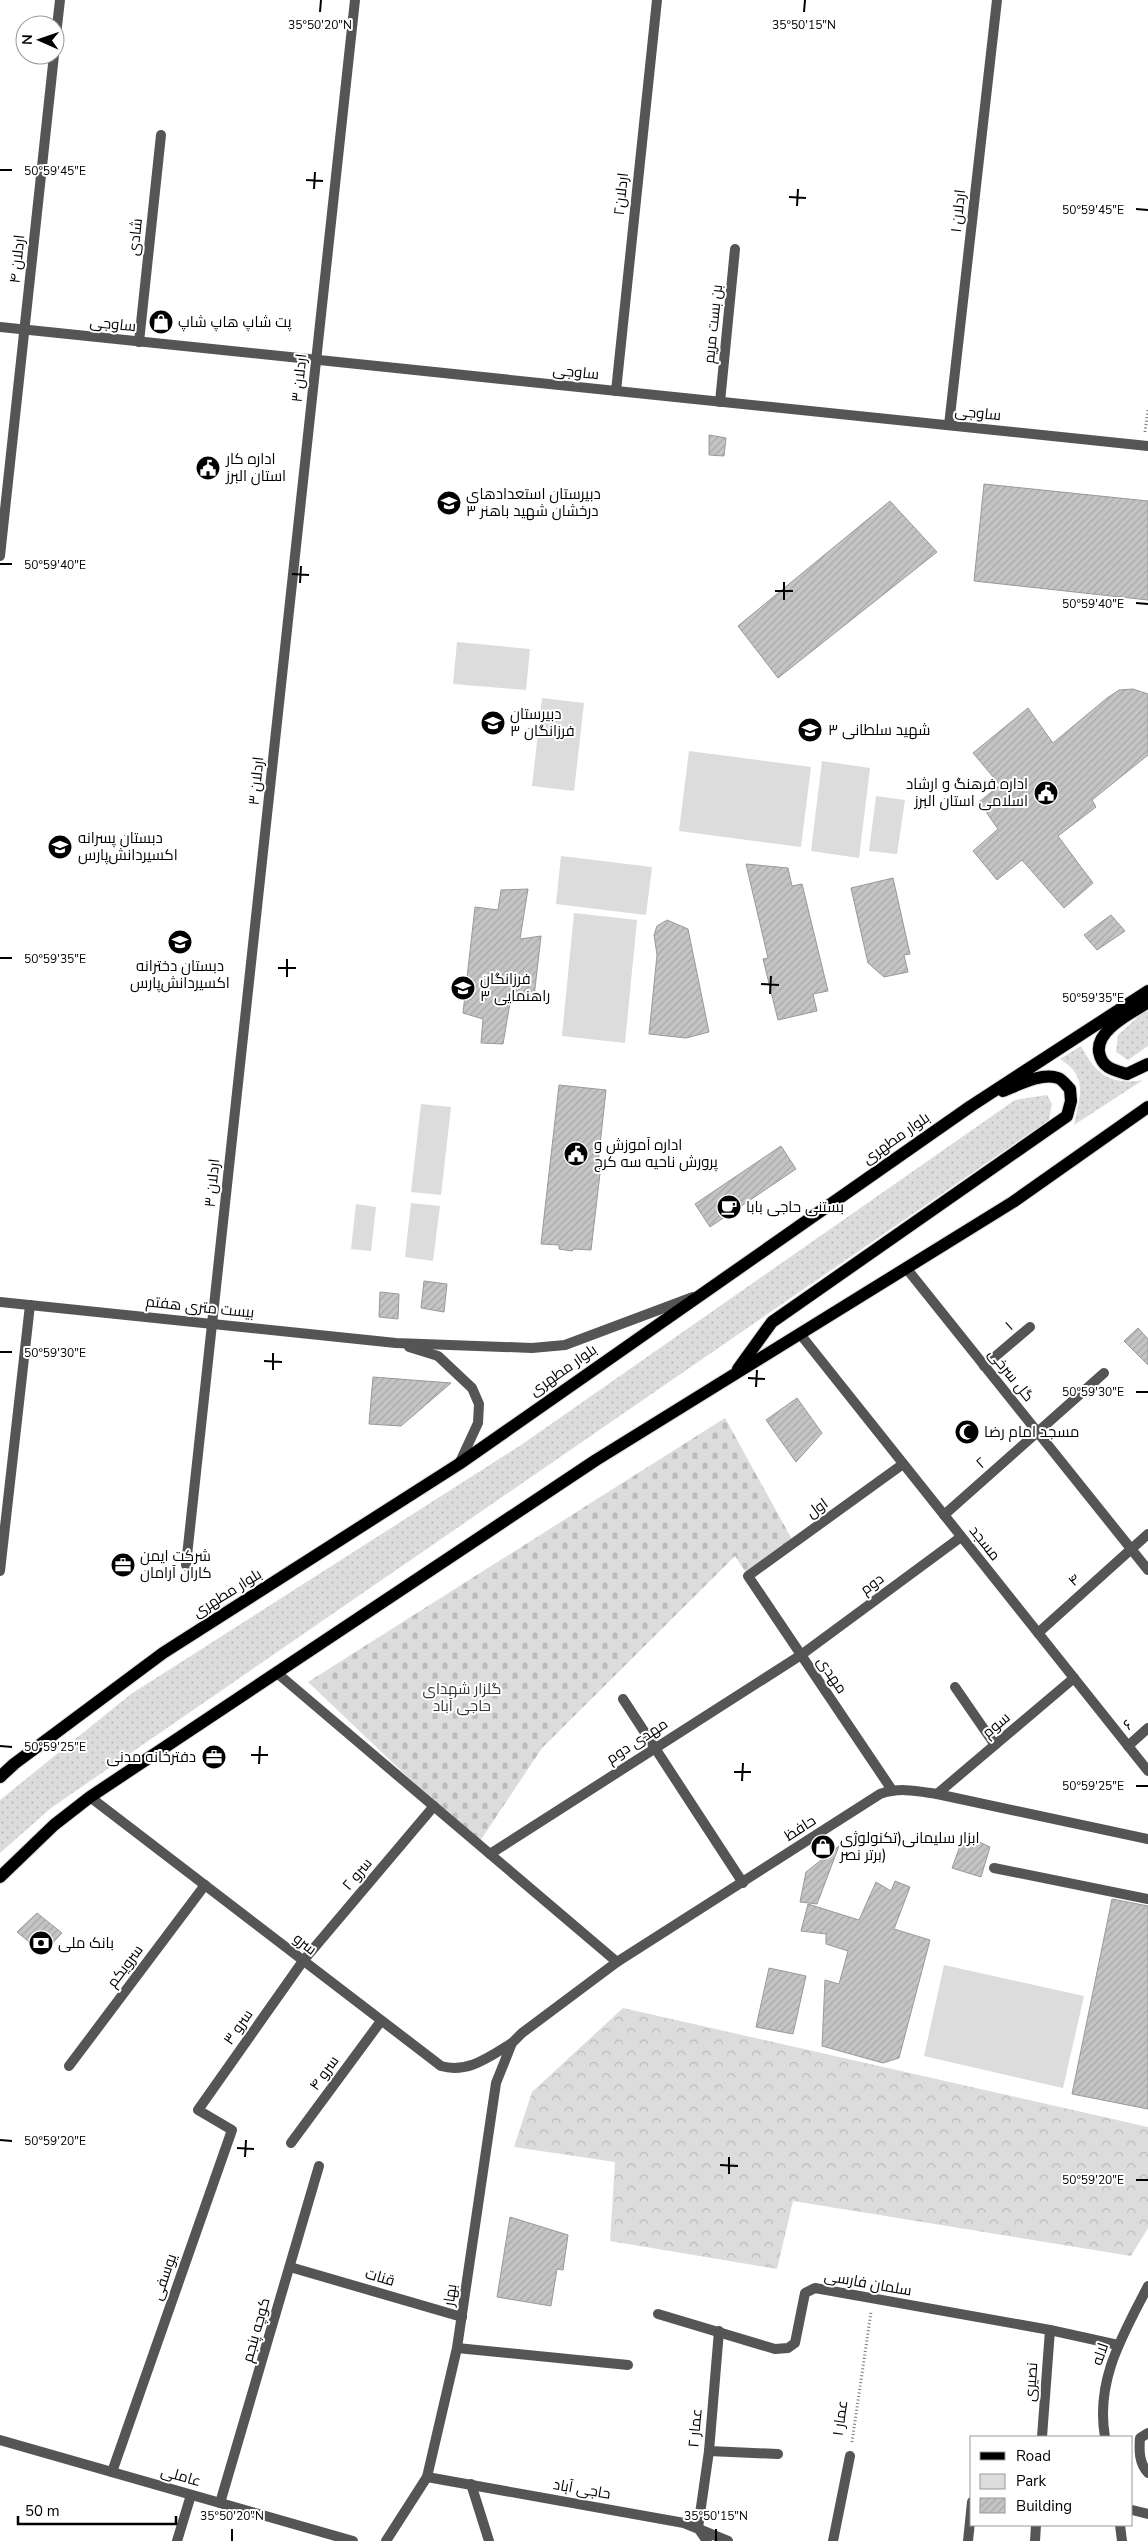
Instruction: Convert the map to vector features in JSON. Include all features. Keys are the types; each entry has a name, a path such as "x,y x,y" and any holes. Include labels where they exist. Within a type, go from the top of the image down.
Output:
{"main road":[{"name":"بلوار مطهری","path":"0,1777 14,1764 162,1653 459,1464 971,1106 1148,991"},
{"path":"1148,1002 1104,1034 1098,1045 1101,1061 1110,1069 1127,1074 1148,1064"},
{"path":"733,1375 772,1322 1067,1116 1071,1101 1070,1089 1059,1078 1047,1077 1023,1083 971,1106"},
{"path":"0,1877 54,1825 90,1796 596,1460 907,1270 1013,1202 1148,1107"}],"street":[{"path":"58,15 60,0"},
{"name":"اردلان ۳","path":"186,1565 356,0"},
{"name":"اردلان۲","path":"616,391 657,0"},
{"name":"اردلان ۱","path":"949,425 997,0"},
{"name":"اردلان ۴","path":"0,556 53,65"},
{"name":"شادی","path":"139,342 161,135"},
{"name":"بن بست مریم","path":"720,402 735,248"},
{"name":"ساوجی","path":"0,327 1146,446"},
{"name":"گل سرخی","path":"907,1270 1148,1570"},
{"path":"396,1343 532,1348 565,1345 701,1294"},
{"name":"بیست متری هفتم","path":"0,1302 396,1343"},
{"path":"0,1571 30,1305"},
{"name":"۱","path":"984,1366 1030,1327"},
{"name":"مسجد","path":"800,1334 1148,1771"},
{"path":"396,1343 438,1356 472,1388 479,1404 478,1423 459,1464"},
{"name":"۲","path":"944,1515 1104,1373"},
{"name":"اول","path":"748,1576 903,1464"},
{"name":"۴","path":"1038,1633 1148,1534"},
{"name":"دوم","path":"801,1655 961,1537"},
{"name":"مهدی","path":"748,1576 892,1790"},
{"name":"مهدی دوم","path":"490,1854 801,1655"},
{"path":"277,1673 617,1962"},
{"name":"سوم","path":"937,1794 1074,1678"},
{"path":"955,1687 995,1745"},
{"path":"623,1698 743,1883"},
{"name":"۶","path":"1128,1746 1148,1728"},
{"name":"حافظ","path":"512,2042 617,1962 880,1794 892,1790 902,1789 937,1794 1148,1839"},
{"name":"سرو","path":"90,1796 441,2066 451,2069 467,2067 512,2042"},
{"name":"سرو ۲","path":"303,1961 434,1806"},
{"path":"994,1868 1148,1899"},
{"name":"سرویکم","path":"69,2066 205,1885"},
{"name":"سرو ۳","path":"198,2110 303,1961"},
{"name":"سرو ۴","path":"291,2143 381,2021"},
{"name":"بهار","path":"386,2541 428,2477 457,2348 496,2083 512,2042"},
{"name":"یوسفی","path":"112,2472 232,2130 198,2110"},
{"name":"کوچه پنجم","path":"220,2503 319,2166"},
{"name":"قنات","path":"290,2267 462,2317"},
{"name":"لاله","path":"1105,2436 1101,2415 1102,2396 1118,2345 1148,2286"},
{"name":"سلمان فارسی","path":"658,2314 775,2348 788,2348 795,2343 805,2293 815,2288 1050,2330 1118,2345"},
{"name":"نصیری","path":"1042,2436 1050,2330"},
{"name":"عمار ۲","path":"698,2528 708,2451 719,2331"},
{"path":"457,2348 628,2365"},
{"path":"1148,2433 1140,2438 1139,2452 1143,2468 1148,2473"},
{"name":"عاملی","path":"0,2440 353,2541"},
{"path":"708,2451 778,2454"},
{"name":"عمار ۱","path":"833,2541 850,2456"},
{"name":"حاجی آباد","path":"428,2477 674,2521 698,2528 728,2541"},
{"path":"471,2484 489,2541"},
{"path":"177,2541 191,2495"},
{"path":"1133,2510 1148,2514"},
{"path":"968,2541 970,2522"},
{"path":"1035,2541 1036,2526"},
{"path":"1120,2526 1122,2541"},
{"path":"698,2528 707,2541"}],"path":[{"path":"1146,446 1148,410"},
{"name":"عمار ۱","path":"850,2456 872,2299"}],"green space":[{"path":"457,642 530,649 526,690 453,684"},
{"path":"542,698 584,703 574,791 532,786"},
{"path":"689,751 811,767 801,847 679,831"},
{"path":"822,761 870,768 859,858 811,851"},
{"path":"876,796 905,800 897,854 869,851"},
{"path":"561,856 652,867 646,915 556,904"},
{"path":"574,913 637,920 625,1043 562,1036"},
{"path":"1148,1008 1148,1046 1128,1060 1116,1052 1118,1035"},
{"path":"1081,1046 1092,1064 1105,1075 1121,1081 1143,1080 1074,1125 1080,1096 1079,1080 1069,1066 1060,1059"},
{"path":"1047,1095 1052,1104 1049,1120 51,1808 0,1853 0,1800 131,1694 521,1445 1015,1100"},
{"path":"421,1104 451,1107 441,1195 411,1192"},
{"path":"411,1203 440,1206 433,1261 405,1257"},
{"path":"356,1204 376,1207 371,1251 351,1249"},
{"name":"گلزار شهدای حاجی آباد","path":"725,1418 794,1543 748,1576 735,1556 542,1748 478,1844 308,1682"},
{"path":"944,1965 1084,1996 1063,2088 924,2056"},
{"path":"623,2008 1148,2127 1148,2228 1131,2256 793,2201 777,2269 610,2241 615,2162 514,2147 532,2092"}],"building":[{"path":"709,435 726,438 724,456 709,455"},
{"path":"984,484 1148,501 1148,600 974,581"},
{"path":"890,501 937,552 778,678 738,626"},
{"name":"اداره فرهنگ و ارشاد اسلامی استان البرز","path":"1133,689 1148,694 1148,755 1092,800 1096,807 1058,836 1093,883 1064,908 1022,860 997,880 973,851 998,829 979,802 1000,785 973,753 1028,708 1053,743 1107,698 1119,690"},
{"path":"746,864 788,868 792,886 802,884 828,991 813,994 817,1011 778,1020 763,959 768,958"},
{"path":"893,878 910,954 904,955 908,972 884,977 868,963 851,888"},
{"path":"528,889 520,939 541,936 534,997 511,997 503,1044 481,1043 483,1019 463,1013 475,907 498,910 501,890"},
{"path":"1111,915 1125,931 1097,950 1084,935"},
{"path":"667,920 688,929 709,1032 686,1038 649,1034 657,955 654,935 657,926"},
{"path":"559,1085 606,1090 598,1163 601,1165 591,1250 574,1249 572,1251 559,1249 559,1245 541,1244"},
{"path":"781,1146 796,1169 710,1227 695,1204"},
{"path":"424,1281 447,1284 444,1312 421,1308"},
{"path":"380,1292 399,1294 398,1319 379,1317"},
{"path":"1138,1328 1148,1339 1148,1365 1124,1341"},
{"path":"373,1377 451,1383 401,1426 369,1424"},
{"path":"797,1398 822,1433 796,1462 766,1420"},
{"path":"964,1835 990,1847 981,1877 952,1868"},
{"path":"839,1846 817,1904 800,1902 806,1872"},
{"path":"895,1881 910,1887 894,1929 930,1940 899,2058 883,2063 822,2046 825,1980 839,1984 848,1951 826,1944 826,1934 801,1931 808,1904 859,1920 876,1882 891,1891"},
{"path":"1112,1899 1148,1906 1148,2109 1072,2094"},
{"name":"بانک ملی","path":"37,1913 62,1933 43,1953 17,1932"},
{"path":"769,1968 806,1976 793,2034 756,2027"},
{"path":"510,2217 568,2235 563,2270 557,2269 551,2306 497,2297"}],"place":[{"name":"پت شاپ هاپ شاپ","path":"161,322"},
{"name":"اداره کار استان البرز","path":"208,468"},
{"name":"دبیرستان استعدادهای درخشان شهید باهنر ۳","path":"449,503"},
{"name":"دبیرستان فرزانگان ۳","path":"493,723"},
{"name":"شهید سلطانی ۳","path":"810,730"},
{"name":"اداره فرهنگ و ارشاد اسلامی استان البرز","path":"1046,793"},
{"name":"دبستان پسرانه اکسیر‌دانش‌پارس","path":"60,847"},
{"name":"دبستان دخترانه اکسیردانش‌پارس","path":"180,942"},
{"name":"فرزانگان ۳ راهنمایی","path":"463,988"},
{"name":"اداره آموزش و پرورش ناحیه سه کرج","path":"576,1154"},
{"name":"بستنی حاجی بابا","path":"729,1207"},
{"name":"مسجد امام رضا","path":"967,1432"},
{"name":"شرکت ایمن کاران آرامان","path":"123,1565"},
{"name":"دفترخانه مدنی","path":"214,1757"},
{"name":"ابزار سلیمانی(تکنولوژی برتر نصر)","path":"823,1847"},
{"name":"بانک ملی","path":"41,1943"}]}
